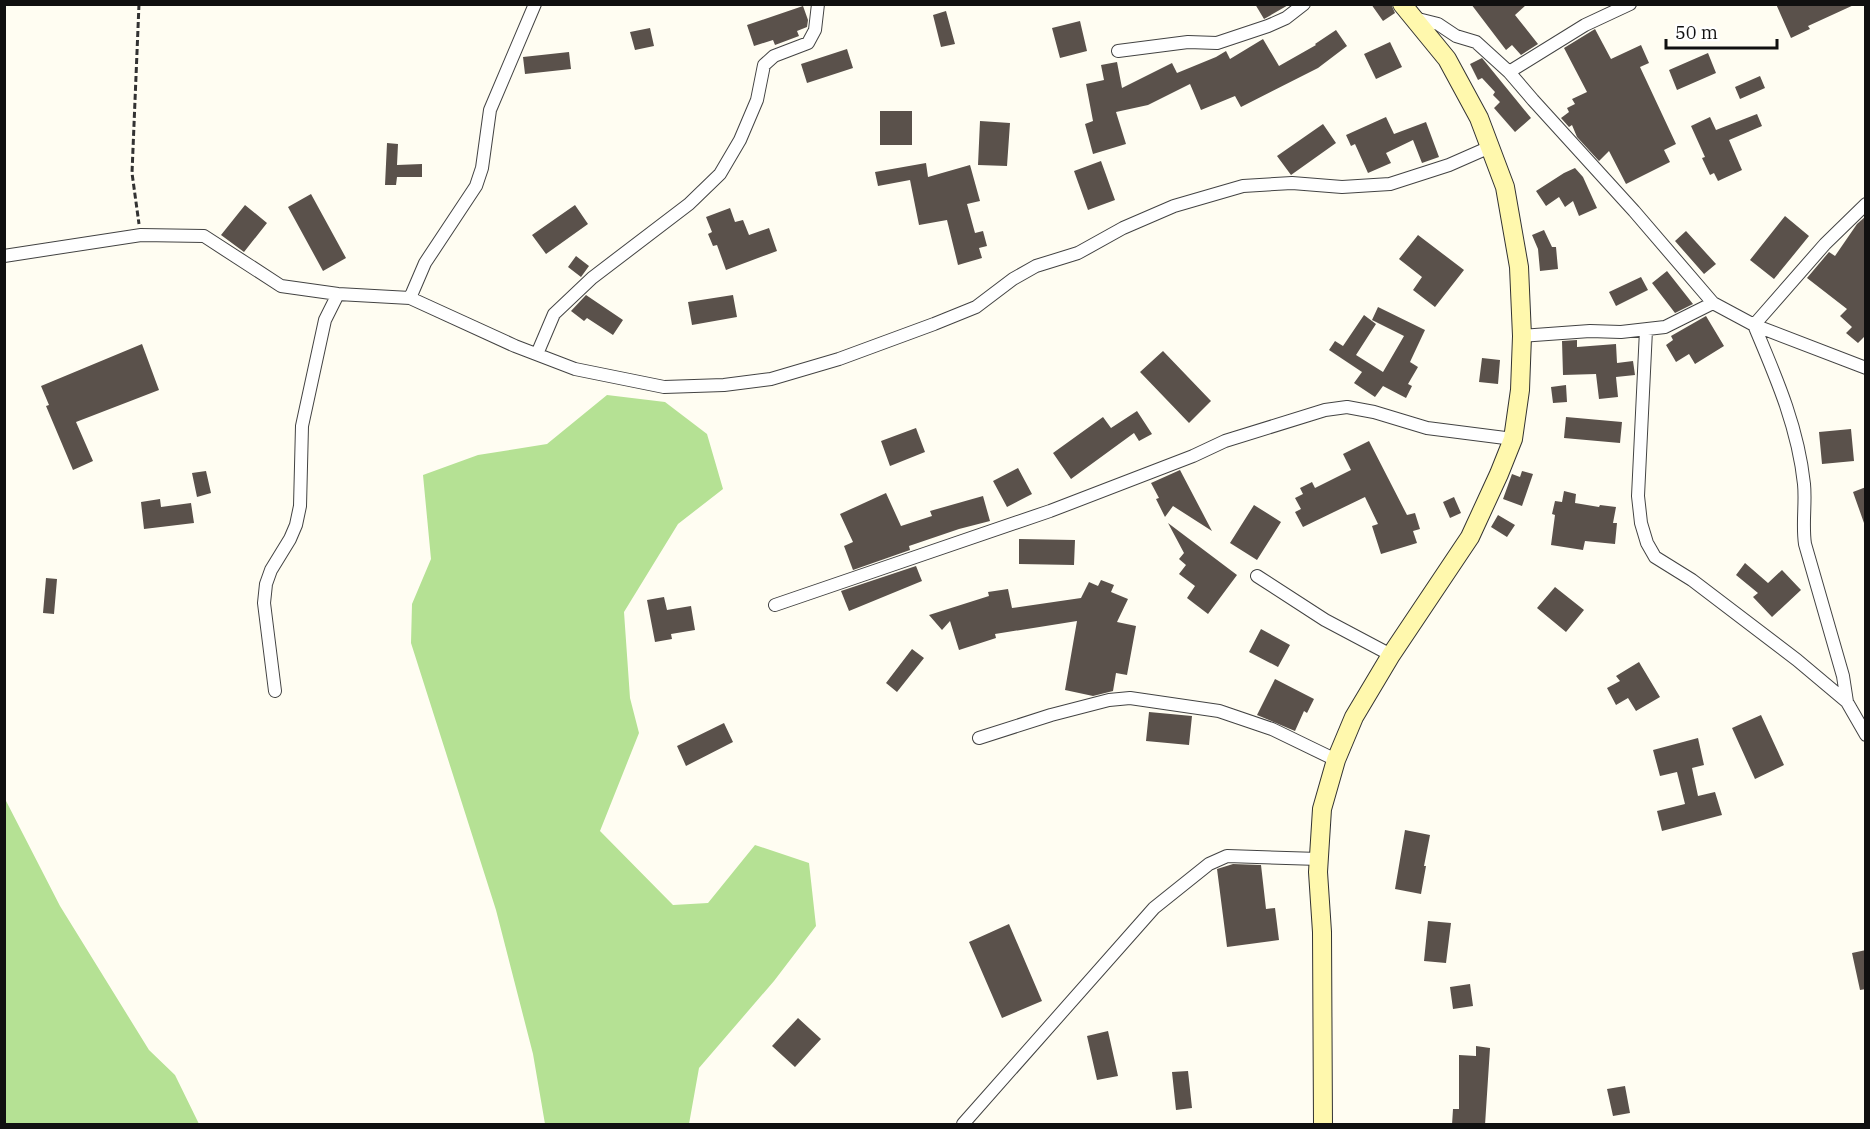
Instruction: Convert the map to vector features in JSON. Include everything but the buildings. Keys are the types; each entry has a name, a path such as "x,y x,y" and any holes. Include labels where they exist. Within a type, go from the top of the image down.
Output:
{"main road":[{"path":"1323,1125 1322,932 1319,859 1322,809 1336,760 1354,717 1391,655 1470,537 1513,439 1520,390 1522,336 1519,267 1505,187 1479,118 1447,59 1405,8"}],"street":[{"path":"410,298 425,262 476,186 482,168 490,110 536,4"},
{"path":"537,354 554,314 592,278 689,204 720,174 740,140 757,100 764,65 774,56 808,44 815,30 818,4"},
{"path":"1118,51 1188,42 1217,43 1286,18 1304,4"},
{"path":"1509,72 1585,25 1630,4"},
{"path":"1405,8 1438,24 1456,36 1476,42 1509,72 1713,303 1754,325 1866,368"},
{"path":"4,256 141,234 204,236 281,286 338,294 410,298 575,369 664,387 724,386 771,379 840,359 976,307 1013,279 1036,266 1078,253 1123,228 1174,206 1243,186 1292,183 1342,187 1390,184 1449,165 1490,147"},
{"path":"1754,325 1825,244 1866,204"},
{"path":"275,691 264,603 266,584 271,570 296,525 300,506 302,426 325,320 338,294"},
{"path":"1522,336 1555,332 1621,332 1665,327 1713,303"},
{"path":"1754,325 1785,397 1800,453 1804,487 1804,544 1843,676 1846,702"},
{"path":"1646,330 1638,496 1641,523 1647,543 1655,557 1692,580 1797,660 1846,702 1866,735"},
{"path":"775,605 1050,511 1193,456 1225,441 1325,410 1347,408 1374,412 1427,428 1513,439"},
{"path":"1257,576 1325,620 1391,655"},
{"path":"980,738 1051,715 1109,700 1130,698 1220,711 1272,729 1336,760"},
{"path":"963,1125 1154,908 1209,864 1227,856 1319,859"}],"path":[{"path":"139,4 132,173 141,234"}],"green space":[{"path":"607,395 665,402 707,434 723,489 678,524 624,612 630,698 639,733 600,831 673,905 708,903 755,845 809,863 816,926 774,981 699,1068 689,1124 545,1124 533,1054 496,910 411,643 412,604 431,559 423,475 478,455 547,444"},
{"path":"4,797 60,906 149,1050 175,1075 199,1124 5,1124"}]}
